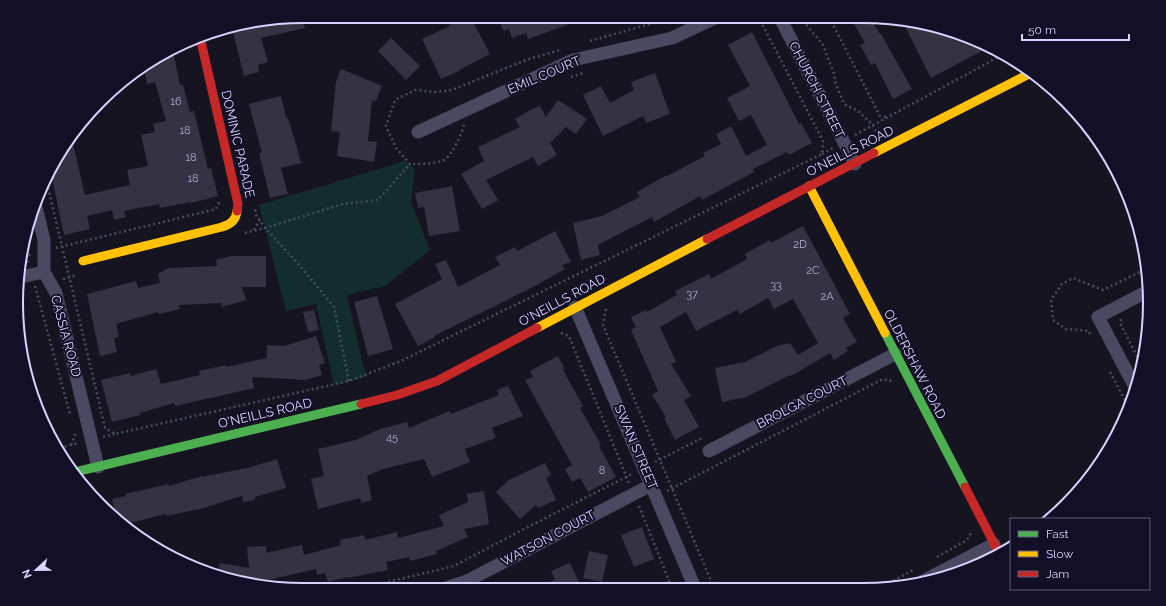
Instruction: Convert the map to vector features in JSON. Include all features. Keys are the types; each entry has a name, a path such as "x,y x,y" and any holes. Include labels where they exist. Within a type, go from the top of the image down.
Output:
{"street":[{"name":"EMIL COURT","path":"418,132 573,60 672,38 704,23"},
{"name":"CHURCH STREET","path":"783,23 855,164"},
{"name":"DOMINIC PARADE","path":"83,261 222,227 232,223 238,215 238,204 201,42"},
{"name":"O'NEILLS ROAD","path":"79,471 397,395 438,381 576,307 1026,76"},
{"name":"OLDERSHAW ROAD","path":"809,186 997,549"},
{"name":"CASSIA ROAD","path":"38,214 44,240 47,277 56,293 98,467"},
{"path":"26,281 47,277"},
{"path":"1131,380 1098,317 1142,294"},
{"name":"SWAN STREET","path":"576,307 693,583"},
{"name":"BROLGA COURT","path":"709,451 895,354"},
{"name":"WATSON COURT","path":"461,583 654,490"},
{"path":"960,566 992,551"}],"path":[{"path":"762,23 823,141 822,154"},
{"path":"806,23 823,44 844,104 858,111 873,125 886,148"},
{"path":"833,23 880,116 888,116"},
{"path":"47,189 105,428 115,434 349,381 401,361 822,154 888,116 997,58"},
{"path":"239,234 265,228 343,204 378,200 410,164"},
{"path":"27,256 216,209 221,198"},
{"path":"254,207 256,215 265,228 302,268 334,306 349,381"},
{"path":"254,231 260,220"},
{"path":"47,277 69,278 84,274"},
{"path":"26,281 36,286 71,420"},
{"path":"606,309 604,325 712,583"},
{"path":"1124,313 1120,323 1138,358"},
{"path":"561,333 569,336 670,583"},
{"path":"632,509 636,500 654,490 672,488 882,379 895,382"},
{"path":"71,445 75,435 73,428"},
{"path":"384,583 454,566 702,438"},
{"path":"933,559 967,540 972,530"},
{"path":"892,581 919,566"}],"green space":[{"path":"405,161 415,169 411,202 430,250 385,286 347,295 366,377 334,385 316,304 286,311 259,205"}],"building":[{"path":"304,23 305,28 261,38 268,62 258,65 259,72 244,76 233,32 266,25"},
{"path":"448,23 474,23 490,54 441,79 422,39 450,26"},
{"path":"500,23 572,23 528,39 526,33 512,38 509,29 503,31"},
{"path":"853,23 874,24 912,89 893,99 875,63 871,65 860,45 865,43"},
{"path":"905,26 918,28 953,38 983,50 931,78"},
{"path":"752,32 799,124 801,123 812,143 789,155 787,152 753,169 754,172 702,200 700,196 654,222 652,217 598,245 600,255 581,260 573,223 602,216 640,197 637,192 705,156 703,153 721,144 716,134 731,126 746,156 767,145 751,115 739,121 727,98 750,86 728,45"},
{"path":"391,38 420,66 406,80 378,51"},
{"path":"174,55 180,85 183,85 190,112 194,111 208,169 211,168 218,196 191,203 160,208 159,204 124,211 126,217 114,220 112,210 87,216 90,229 64,235 52,179 73,143 85,195 130,185 127,170 148,166 141,135 155,132 153,124 166,121 155,82 147,84 145,72"},
{"path":"341,69 382,86 376,101 372,100 368,141 377,142 374,162 337,156 340,132 331,131 336,82"},
{"path":"655,73 670,114 646,123 643,116 603,136 583,95 601,86 610,103 634,90 631,82"},
{"path":"281,96 286,118 288,118 301,163 281,168 288,194 270,198 259,153 262,153 249,104"},
{"path":"558,100 587,119 576,134 566,127 550,143 557,155 538,166 533,157 486,180 498,200 482,209 461,174 484,161 478,147 520,127 515,119 532,109 540,106 546,117"},
{"path":"452,186 460,231 429,236 424,207 418,208 415,193"},
{"path":"803,226 850,314 843,318 857,342 846,348 848,351 834,360 830,353 791,376 790,375 746,397 722,402 715,368 745,362 777,346 790,343 798,355 818,343 793,299 774,309 768,298 740,314 737,310 696,331 686,312 660,327 676,362 671,364 691,396 684,400 699,427 675,440 664,418 666,417 652,395 658,391 631,330 636,327 631,317 646,310 647,312 677,295 675,291 709,274 711,279 747,259 745,254 770,240 771,243"},
{"path":"555,231 571,262 562,265 565,269 535,286 434,336 435,337 418,346 395,304 442,279 435,264 446,260 458,287 500,265 495,257 515,247 517,251"},
{"path":"231,256 266,256 266,287 242,287 246,300 222,307 221,303 179,305 180,309 159,314 158,312 116,324 119,337 114,338 117,352 100,356 87,294 136,281 138,288 160,283 158,274 168,268 217,266 216,260"},
{"path":"377,296 393,349 368,356 354,302"},
{"path":"314,310 319,330 308,332 303,312"},
{"path":"316,336 325,363 319,365 322,375 306,380 252,377 254,388 175,406 174,403 140,413 140,415 112,422 101,380 130,373 131,376 156,369 161,384 200,375 199,371 267,358 267,345 284,346"},
{"path":"558,356 565,369 563,370 583,406 580,408 601,445 599,446 616,477 588,492 580,478 572,482 565,469 572,465 525,380 533,377 530,371"},
{"path":"508,386 523,416 492,428 496,438 465,449 470,462 432,477 424,459 383,469 367,476 372,500 361,503 360,498 318,509 311,479 324,476 318,449 356,440 380,429 407,422 409,428 450,411 451,414 499,395 497,390"},
{"path":"277,459 286,488 255,497 255,500 243,502 242,496 200,509 166,516 166,514 130,523 115,511 112,499 126,496 125,494 169,484 169,486 202,476 247,468"},
{"path":"545,463 551,475 546,478 556,500 538,508 536,505 520,519 496,492 509,480"},
{"path":"484,491 489,524 464,529 468,537 436,551 437,554 410,561 409,557 386,562 388,570 328,582 325,573 317,575 316,569 268,581 248,578 218,570 220,563 249,568 247,547 266,546 266,553 302,545 304,555 341,545 340,540 364,535 365,540 397,532 398,538 444,526 439,515 468,502 467,494"},
{"path":"642,527 654,559 634,567 621,535"},
{"path":"589,551 608,555 602,582 583,578"},
{"path":"570,563 580,583 548,583 555,579 551,571"}],"traffic: fast":[{"path":"885,333 965,487"},
{"path":"79,471 361,404"}],"traffic: slow":[{"path":"874,153 1026,76"},
{"path":"809,186 885,333"},
{"path":"83,261 222,227 236,217 237,211"},
{"path":"537,328 707,239"}],"traffic: jam":[{"path":"201,42 238,204 237,211"},
{"path":"707,239 874,153"},
{"path":"361,404 397,395 437,381 537,328"},
{"path":"965,487 997,549"}]}
